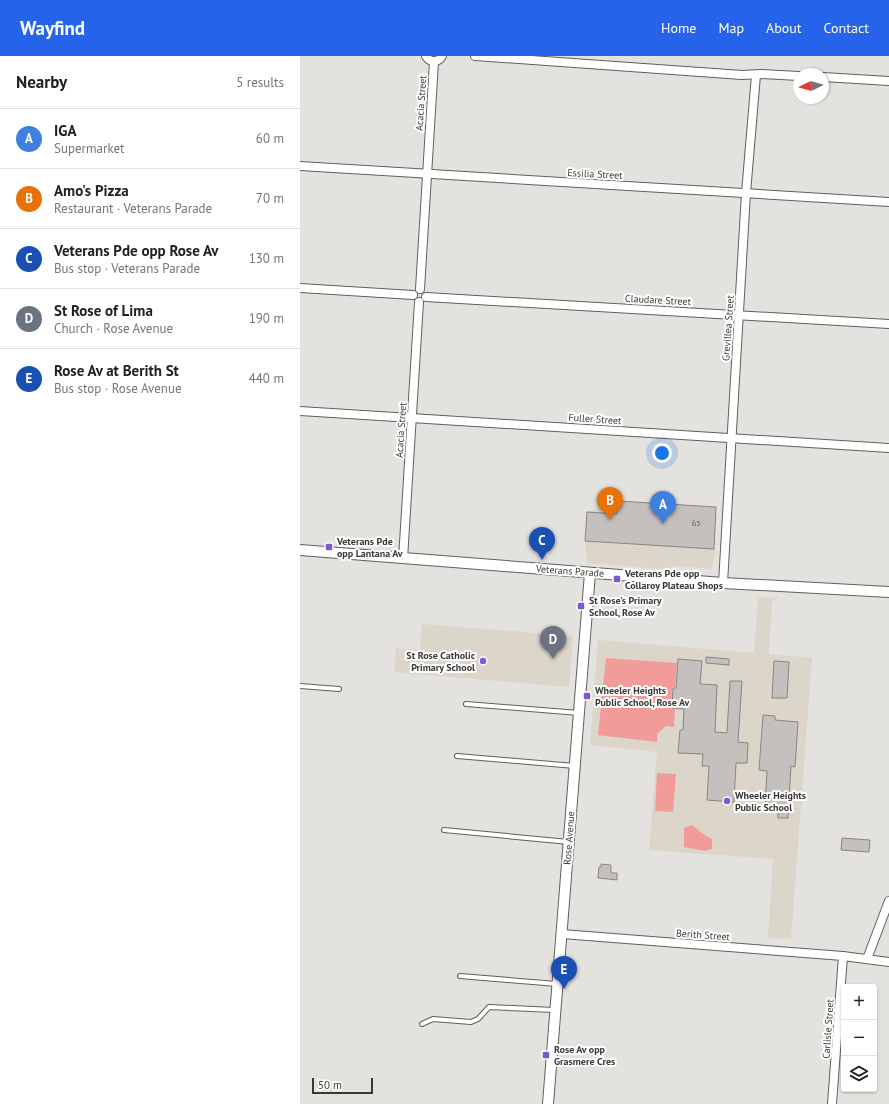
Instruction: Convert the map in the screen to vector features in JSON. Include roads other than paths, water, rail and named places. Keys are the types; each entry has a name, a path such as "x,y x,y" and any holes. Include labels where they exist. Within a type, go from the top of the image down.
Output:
{"street":[{"path":"426,56 429,60 434,62 442,56"},
{"path":"475,56 742,75 793,76"},
{"name":"Acacia Street","path":"420,290 434,62"},
{"name":"Grevillea Street","path":"723,583 746,193 756,74"},
{"path":"829,77 889,81"},
{"name":"Essilia Street","path":"300,166 889,202"},
{"path":"300,288 413,295"},
{"path":"416,290 420,290 424,291 426,297 424,300 419,302 415,301 413,295 416,290"},
{"name":"Claudare Street","path":"426,297 889,324"},
{"name":"Acacia Street","path":"403,559 419,302"},
{"name":"Fuller Street","path":"300,411 889,448"},
{"name":"Veterans Parade","path":"300,550 723,583 889,592"},
{"name":"Rose Avenue","path":"548,1104 590,573"},
{"path":"867,959 889,901"},
{"name":"Berith Street","path":"562,934 843,956 889,962"},
{"name":"Carlisle Street","path":"832,1104 843,956"}],"lane":[{"path":"300,686 339,690"},
{"path":"466,704 579,713"},
{"path":"457,756 575,766"},
{"path":"444,830 569,842"},
{"path":"460,976 558,984"},
{"path":"422,1024 433,1019 471,1022 478,1019 489,1007 556,1010"}],"place":[{"name":"Amo's Pizza","path":"610,520"},
{"name":"IGA","path":"663,524"},
{"name":"Veterans Pde opp Lantana Av","path":"329,547"},
{"name":"Veterans Pde opp Rose Av","path":"542,560"},
{"name":"Veterans Pde opp Collaroy Plateau Shops","path":"617,579"},
{"name":"St Rose's Primary School, Rose Av","path":"581,606"},
{"name":"St Rose of Lima","path":"553,659"},
{"name":"St Rose Catholic Primary School","path":"483,661"},
{"name":"Wheeler Heights Public School, Rose Av","path":"587,696"},
{"name":"Wheeler Heights Public School","path":"727,801"},
{"name":"Rose Av at Berith St","path":"564,989"},
{"name":"Rose Av opp Grasmere Cres","path":"546,1055"}]}
